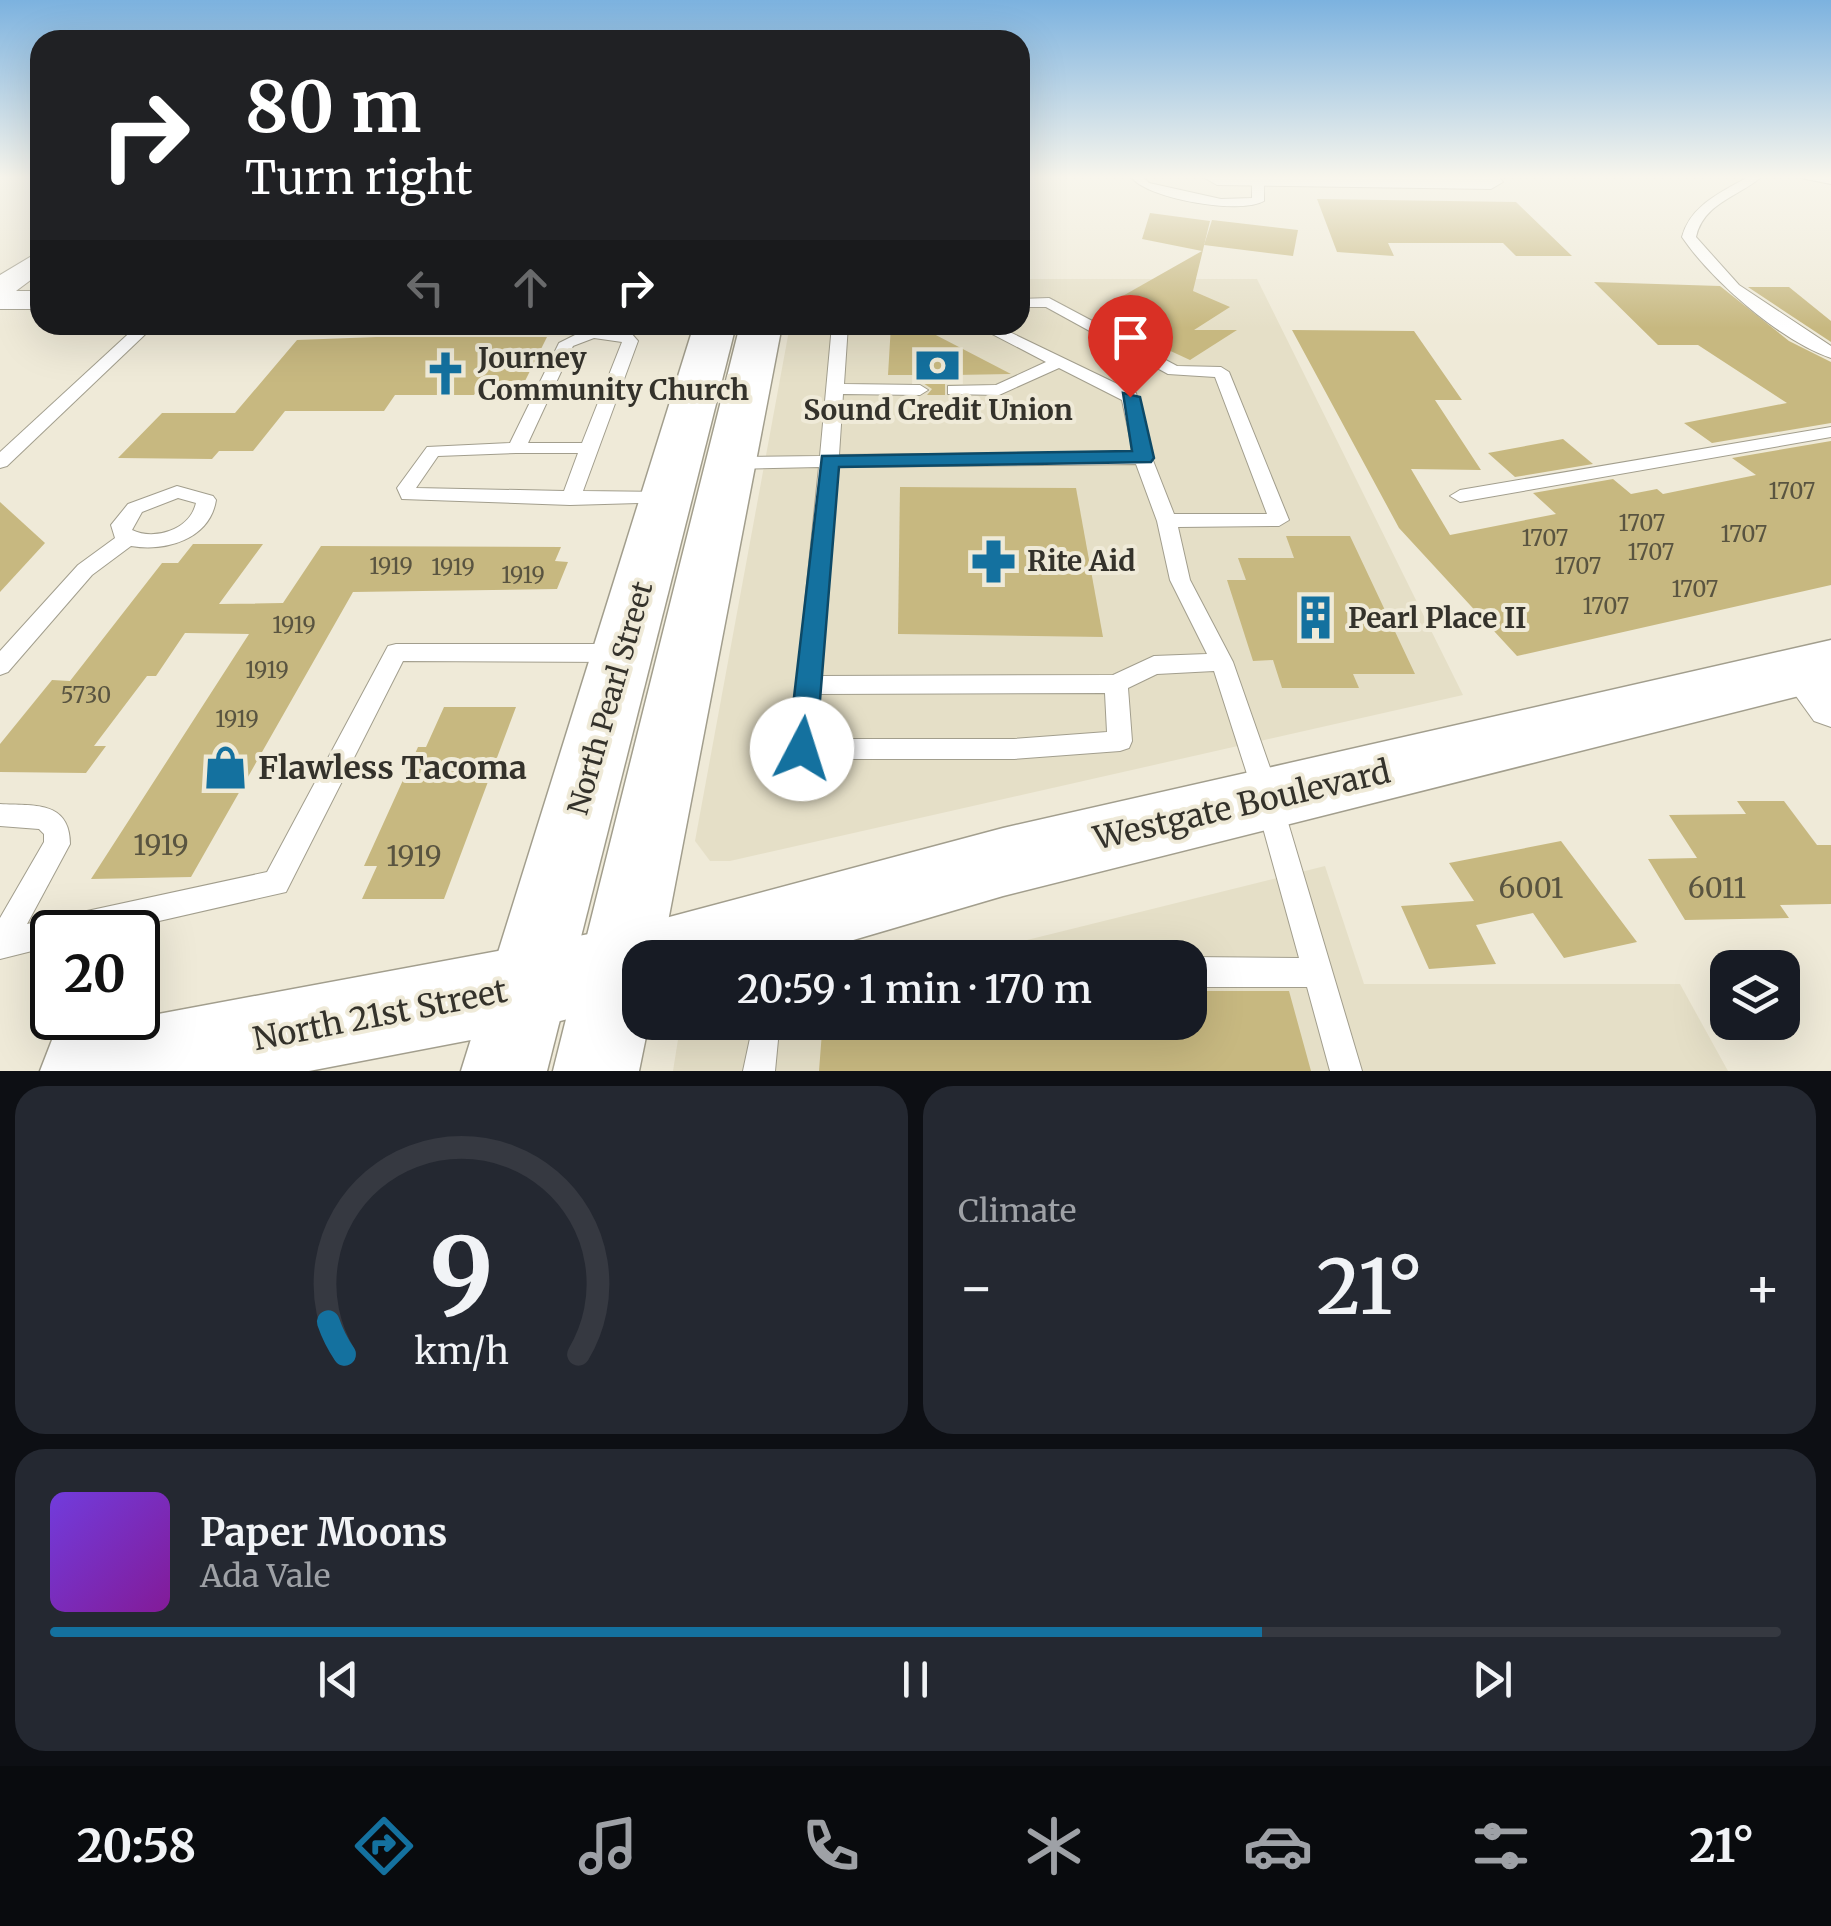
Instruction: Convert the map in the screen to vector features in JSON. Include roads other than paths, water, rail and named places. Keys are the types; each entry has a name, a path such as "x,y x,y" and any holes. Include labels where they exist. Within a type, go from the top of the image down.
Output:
{"main road":[{"name":"North Pearl Street","path":"504,1071 711,335"},
{"path":"642,940 730,463 758,335"},
{"name":"Westgate Boulevard","path":"718,940 1003,862 1268,799 1821,681"},
{"name":"North 21st Street","path":"83,1071 528,988 622,966"},
{"path":"596,1071 622,1004"}],"street":[{"path":"0,289 30,266"},
{"path":"0,300 30,300"}],"lane":[{"path":"1690,228 1689,237 1705,260 1733,285 1831,353"},
{"path":"1030,302 1049,302 1174,371 1221,372 1279,520 1166,521"},
{"path":"0,462 136,335"},
{"path":"516,448 566,342 581,335"},
{"path":"570,499 630,341 620,335"},
{"path":"839,335 802,749 1014,749 1120,742 1116,684"},
{"path":"1002,335 1130,397 1180,580 1222,662 1268,799 1346,1071"},
{"path":"954,390 999,390 1057,363"},
{"path":"835,389 920,390"},
{"path":"1460,496 1831,432"},
{"path":"589,448 432,451 406,488 409,495 666,498"},
{"path":"730,463 1144,458"},
{"path":"0,666 86,570 128,538"},
{"path":"1,944 276,883 396,652 622,652"},
{"path":"808,685 1116,684 1154,665 1222,662"},
{"path":"0,815 45,818 56,829 57,844 1,944"},
{"path":"1207,972 1318,973"}],"place":[{"name":"Sound Credit Union","path":"938,365"},
{"name":"Journey Community Church","path":"445,374"},
{"name":"Rite Aid","path":"994,561"},
{"name":"Pearl Place II","path":"1315,618"},
{"name":"Flawless Tacoma","path":"225,768"}]}
